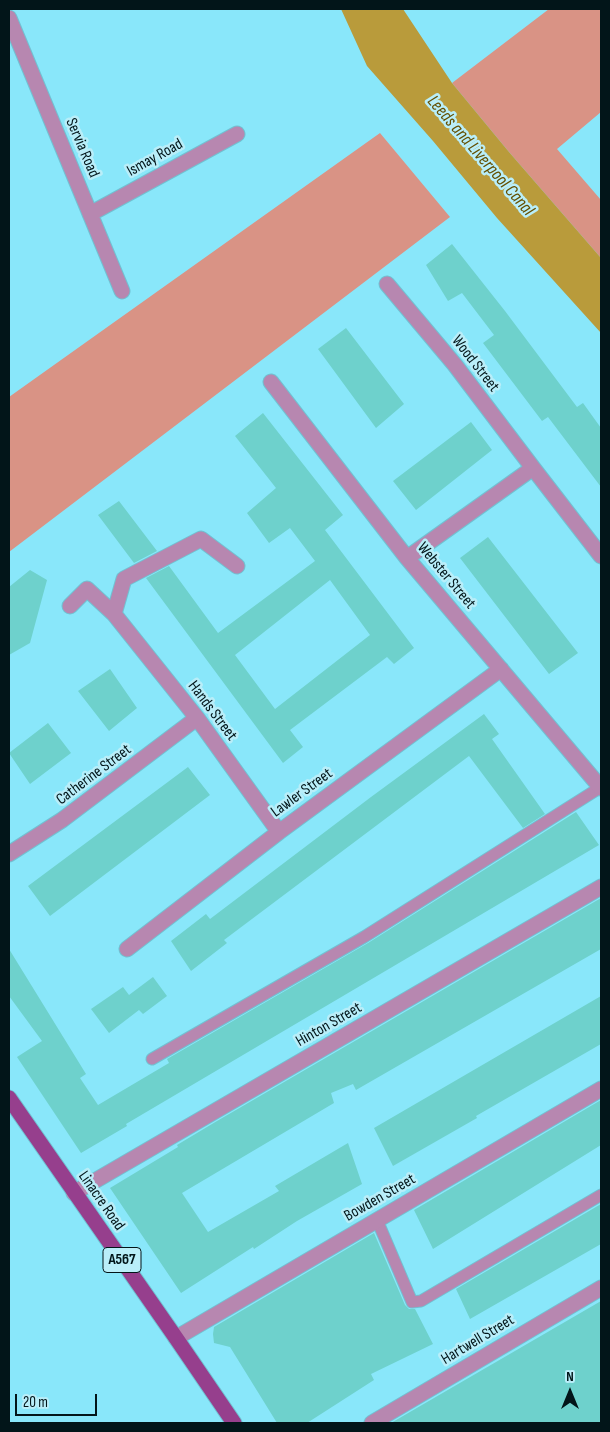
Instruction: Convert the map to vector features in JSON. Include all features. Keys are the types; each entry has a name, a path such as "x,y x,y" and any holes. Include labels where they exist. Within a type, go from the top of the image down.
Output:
{"main road":[{"name":"Linacre Road","path":"9,1098 234,1423"}],"street":[{"name":"Servia Road","path":"9,18 122,291"},
{"name":"Ismay Road","path":"90,214 237,134"},
{"name":"Wood Street","path":"387,284 455,364 601,556"},
{"name":"Webster Street","path":"271,382 407,558 601,788"},
{"path":"407,558 533,468"},
{"path":"114,614 124,578 200,539 236,566"},
{"name":"Hands Street","path":"70,606 87,589 114,614 197,718 279,832"},
{"name":"Lawler Street","path":"127,949 279,832 501,669"},
{"name":"Catherine Street","path":"9,854 62,820 197,718"},
{"name":"Hinton Street","path":"74,1193 601,887"},
{"name":"Bowden Street","path":"176,1338 601,1089"},
{"name":"Hartwell Street","path":"372,1423 601,1288"}],"lane":[{"path":"152,1059 364,938 601,788"},
{"path":"377,1220 412,1302 421,1301 601,1195"}],"shaded area":[{"path":"549,9 601,9 601,112 557,149 601,200 601,258 452,83"},
{"path":"380,133 450,217 9,552 9,397"}],"water":[{"name":"Leeds and Liverpool Canal","path":"341,9 403,9 452,83 601,258 601,333 497,218 367,66"}],"building":[{"path":"452,244 577,407 583,403 601,428 601,487 548,417 542,421 483,343 494,335 462,293 448,301 426,265"},
{"path":"346,328 404,404 376,428 318,349"},
{"path":"263,413 343,515 325,530 414,648 394,664 387,657 290,730 303,747 283,763 146,578 169,566 218,633 315,561 290,528 269,543 247,513 276,488 235,436","holes":["330,580 370,635 275,709 235,655"]},
{"path":"471,422 492,450 416,510 393,481"},
{"path":"119,501 157,551 134,563 98,515"},
{"path":"488,537 578,653 549,674 460,558"},
{"path":"30,570 47,580 30,643 9,655 9,587"},
{"path":"110,669 137,708 109,731 78,691"},
{"path":"484,714 499,734 492,739 545,814 523,828 469,756 224,940 227,943 191,971 171,941 206,914 210,919"},
{"path":"48,723 71,753 30,784 9,753"},
{"path":"188,767 210,795 50,916 28,886"},
{"path":"576,812 599,845 126,1124 127,1126 81,1153 17,1057 42,1041 9,996 9,949 86,1074 80,1078 98,1105 169,1063 167,1059 368,943"},
{"path":"601,898 601,949 356,1090 353,1084 331,1093 334,1103 182,1193 208,1232 279,1191 275,1186 348,1143 362,1184 297,1221 254,1249 253,1247 181,1293 110,1188 217,1121"},
{"path":"153,977 167,996 143,1014 139,1010 109,1033 91,1009 123,987 129,995"},
{"path":"601,996 601,1044 393,1166 374,1128"},
{"path":"601,1100 601,1145 433,1249 414,1210"},
{"path":"601,1204 601,1244 470,1319 456,1289"},
{"path":"374,1233 405,1305 409,1309 415,1309 433,1344 371,1374 374,1380 307,1423 277,1423 230,1347 214,1343 214,1327"},
{"path":"601,1301 601,1423 391,1423"}]}
